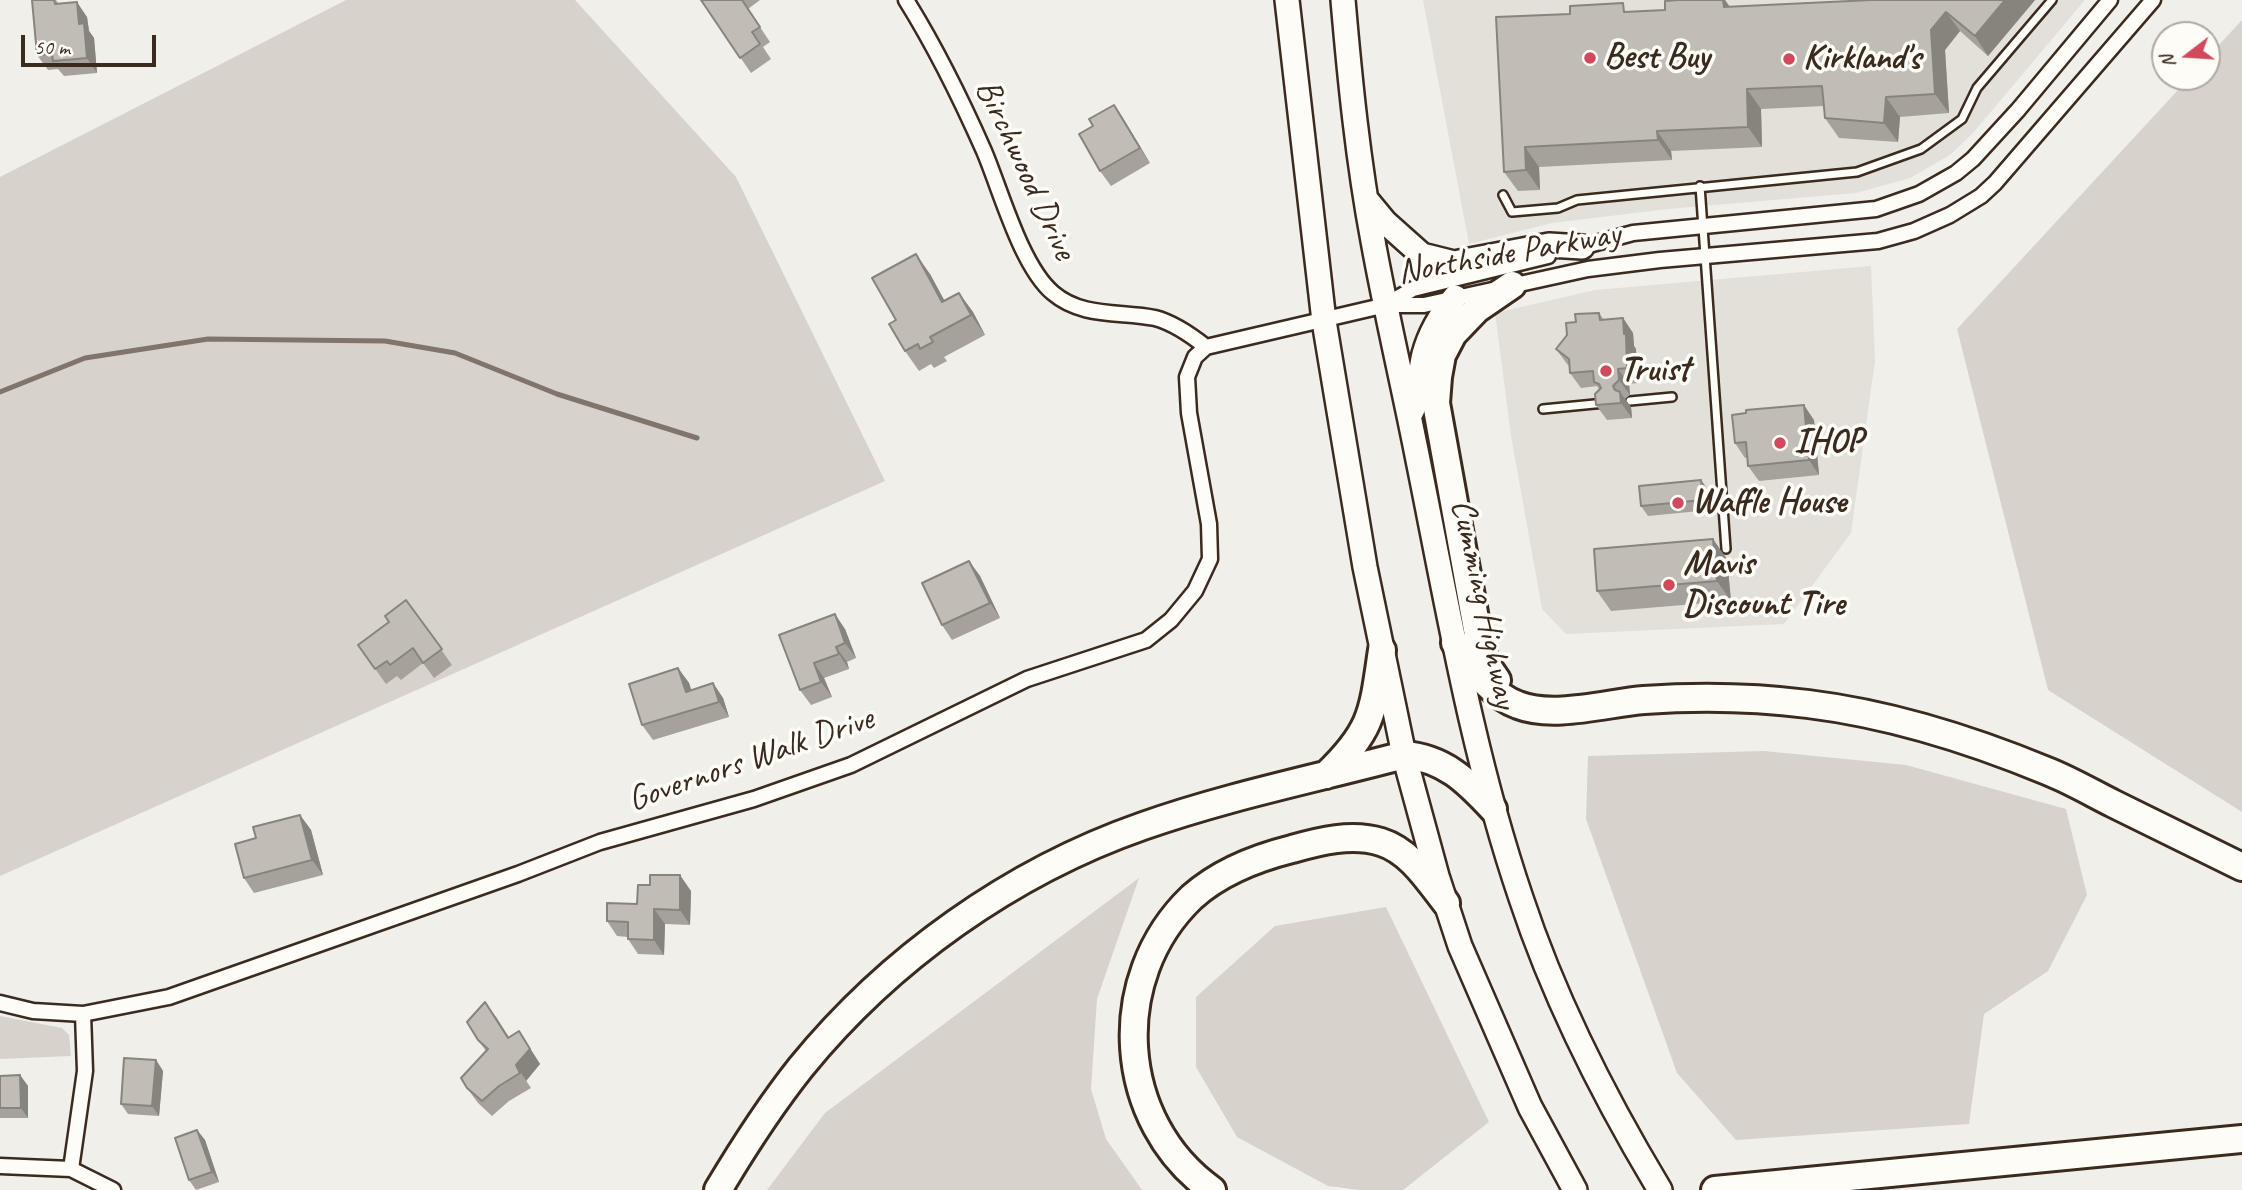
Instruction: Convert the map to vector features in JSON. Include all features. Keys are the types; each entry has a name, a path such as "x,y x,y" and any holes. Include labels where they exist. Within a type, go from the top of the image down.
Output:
{"highway":[{"path":"1512,285 1477,309 1453,334 1442,355 1436,403 1486,664 1499,683 1531,697 1588,691 1623,692 1642,700"},
{"path":"1455,643 1493,690 1518,705 1541,709 1569,709 1642,700 1738,697 1811,704 1926,729 1987,748 2049,772 2242,867"},
{"path":"1325,776 1354,746 1371,715 1382,650"},
{"path":"718,1190 770,1108 833,1030 903,964 971,914 1061,861 1133,830 1224,802 1404,755 1427,759 1451,769 1473,787 1493,809"},
{"path":"1212,1190 1185,1168 1168,1147 1154,1124 1135,1072 1132,1043 1140,982 1152,953 1169,925 1193,897 1219,877 1247,863 1284,850 1340,838 1381,842 1400,852 1419,868 1446,903"},
{"path":"1714,1190 2242,1139"}],"main road":[{"path":"1287,0 1324,321 1365,567 1404,755 1460,946 1499,1040 1549,1144 1575,1190"},
{"name":"Cumming Highway","path":"1343,0 1349,79 1366,199 1455,643 1493,809 1521,898 1552,980 1588,1060 1626,1134 1660,1190"},
{"path":"1366,199 1385,222 1422,255 1454,263 1549,245 1582,247"},
{"path":"1409,415 1416,405 1424,355 1437,319 1455,297"}],"street":[{"name":"Birchwood Drive","path":"906,0 934,46 982,148 1028,260 1040,279 1055,295 1076,307 1095,312 1156,318 1176,326 1206,346"},
{"name":"Northside Parkway","path":"1387,305 1413,289 1633,233 1876,209 1932,188 1956,173 1981,151 2110,0"},
{"name":"Northside Parkway","path":"1387,305 1424,305 1588,269 1878,241 1914,231 1950,215 1981,196 2001,177 2153,0"},
{"path":"1206,346 1387,305"},
{"name":"Governors Walk Drive","path":"0,1003 33,1011 83,1014 169,997 518,874 600,842 754,799 851,765 1027,679 1146,640 1171,620 1195,591 1210,559 1209,524 1189,413 1187,377 1195,357 1206,346"},
{"path":"71,1169 85,1071 83,1014"},
{"path":"0,1166 71,1169 113,1190"}],"lane":[{"path":"1503,195 1512,212 1558,208 1577,200 1857,172 1921,149 1962,119 1976,88 2052,0"},
{"path":"1700,186 1726,550"},
{"path":"1630,401 1672,397"},
{"path":"1543,409 1605,403"}],"shaded area":[{"path":"346,0 575,0 736,177 885,481 0,876 0,177"},
{"path":"1423,0 2085,0 1973,133 1950,155 1910,178 1856,193 1668,209 1552,223 1469,244"},
{"path":"2242,20 2242,812 2048,690 1957,329 2177,91 2221,91 2221,43"},
{"path":"1871,266 1875,361 1851,533 1784,624 1566,634 1542,609 1511,436 1495,313 1595,290"},
{"path":"1764,751 1906,765 2066,809 2087,895 2048,971 1984,1014 1969,1124 1736,1140 1677,1073 1586,819 1588,756"},
{"path":"1139,878 1097,999 1091,1089 1106,1139 1142,1190 767,1190 825,1113"},
{"path":"1386,907 1489,1122 1403,1190 1360,1190 1328,1186 1237,1137 1196,1067 1196,997 1275,926"},
{"path":"0,1016 62,1028 69,1035 71,1056 0,1059"}],"building":[{"path":"32,0 54,0 55,4 77,2 79,24 84,23 87,58 53,61 52,54 37,55"},
{"path":"701,0 742,0 760,27 752,32 760,44 740,58"},
{"path":"1723,0 1724,7 1871,0 2005,0 1975,36 1946,12 1931,30 1935,94 1886,97 1884,123 1825,118 1822,86 1747,89 1748,127 1657,131 1658,140 1525,147 1526,170 1504,172 1496,17 1570,14 1570,6 1623,3 1624,12 1665,10 1665,1"},
{"path":"1114,105 1140,148 1100,171 1079,134 1093,126 1089,119"},
{"path":"916,254 942,302 959,293 971,315 930,337 933,342 920,349 918,344 905,351 889,324 896,320 872,278"},
{"name":"Truist","path":"1599,313 1600,320 1623,318 1627,368 1618,369 1619,380 1613,386 1620,392 1621,403 1596,405 1595,394 1601,388 1594,382 1593,371 1570,373 1569,359 1556,349 1567,335 1566,323 1576,322 1575,314"},
{"name":"IHOP","path":"1804,405 1809,460 1748,466 1746,442 1735,443 1732,415 1746,413 1746,410"},
{"path":"1701,480 1703,500 1641,506 1639,486"},
{"path":"1713,539 1717,581 1597,591 1594,549"},
{"path":"969,561 990,603 942,625 922,583"},
{"path":"406,600 442,649 423,663 413,648 390,665 387,661 375,669 358,645 389,622 385,616"},
{"path":"835,614 845,643 836,647 839,654 814,663 821,682 800,690 779,635"},
{"path":"678,668 686,692 713,683 719,702 642,725 629,684"},
{"path":"300,815 312,860 244,878 235,844 256,838 253,827"},
{"path":"650,875 680,875 680,910 654,909 654,940 628,939 628,922 607,921 607,903 637,904 638,885 650,885"},
{"path":"485,1002 508,1038 519,1031 530,1049 516,1065 520,1073 482,1101 467,1088 461,1078 488,1049 478,1040 467,1022"},
{"path":"124,1058 156,1060 152,1106 121,1104"},
{"path":"20,1075 21,1108 0,1108 0,1076"},
{"path":"197,1130 212,1172 189,1180 175,1138"}],"waterway":[{"path":"0,392 85,358 208,339 385,341 455,353 557,394 697,438"}],"place":[{"name":"Best Buy","path":"1590,58"},
{"name":"Kirkland's","path":"1789,59"},
{"name":"Truist","path":"1606,371"},
{"name":"IHOP","path":"1780,443"},
{"name":"Waffle House","path":"1678,503"},
{"name":"Mavis Discount Tire","path":"1669,585"}]}
